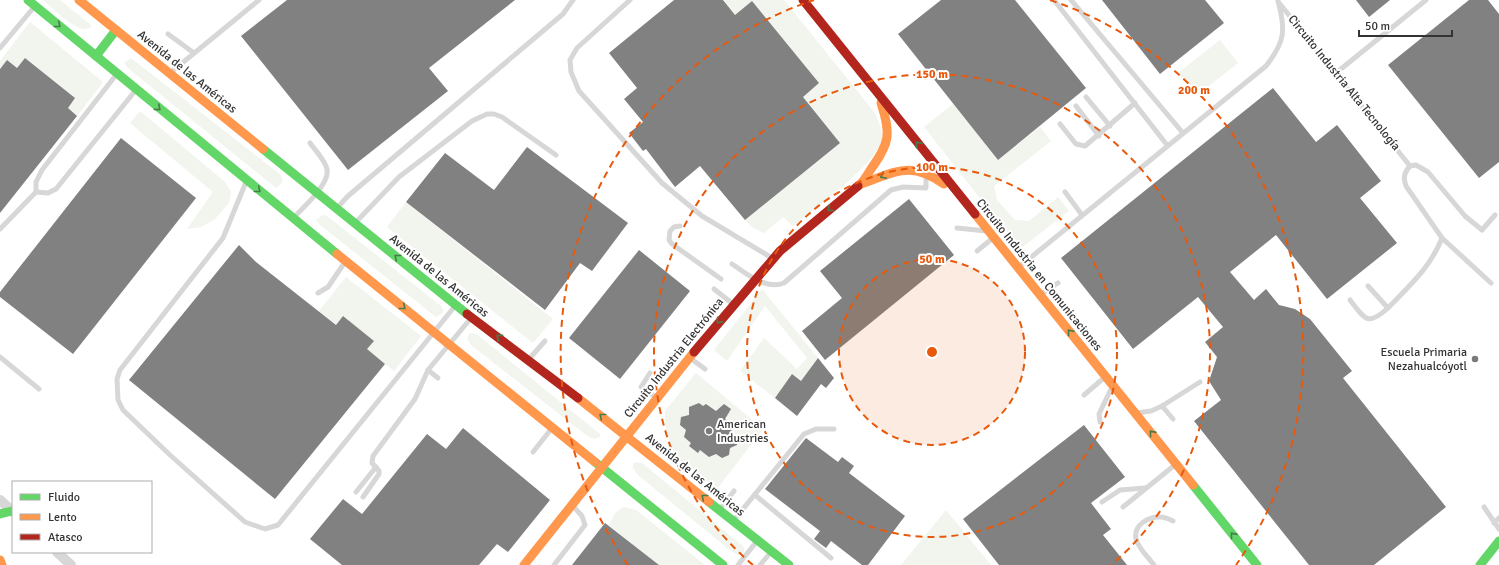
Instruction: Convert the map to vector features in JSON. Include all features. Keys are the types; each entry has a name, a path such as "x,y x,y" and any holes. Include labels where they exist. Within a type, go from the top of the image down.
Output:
{"main road":[{"name":"Avenida de las Américas","path":"79,0 471,317 529,360 733,520 771,551 779,562 789,565"},
{"name":"Circuito Industria en Comunicaciones","path":"803,0 1257,565"},
{"path":"31,3 246,181 723,565"},
{"path":"96,56 116,30"},
{"name":"Circuito Industria Electrónica","path":"861,184 868,172 883,154 888,142 886,118 877,93"},
{"name":"Circuito Industria Electrónica","path":"524,565 755,278 780,251 861,184 899,170 911,168 933,175 966,202"},
{"path":"0,514 12,511"},
{"path":"1480,565 1497,548"},
{"path":"0,560 2,565"}],"street":[{"path":"0,500 12,511"},
{"path":"58,553 71,565"}],"lane":[{"path":"170,73 259,0"},
{"path":"336,208 348,196 563,14 573,0"},
{"path":"630,0 577,48 570,60 571,72 579,91 662,183 702,216 773,258"},
{"path":"1054,0 1168,146"},
{"path":"1071,0 1183,133"},
{"path":"1336,73 1426,0"},
{"path":"1018,268 1266,66 1275,54 1284,32 1283,20 1278,1"},
{"name":"Circuito Industria Alta Tecnología","path":"1278,1 1410,166"},
{"path":"0,48 31,3"},
{"path":"168,34 194,53"},
{"path":"0,229 36,192 36,182 42,170 117,74"},
{"path":"36,192 48,193 56,189 137,90"},
{"path":"1086,97 1110,126"},
{"path":"1060,124 1080,146 1084,146 1135,104"},
{"path":"1076,106 1098,136"},
{"path":"355,223 399,177 472,122 487,114 494,114 502,117 556,155"},
{"path":"293,218 317,193 327,177 327,169 310,143"},
{"path":"1491,283 1442,238 1406,186 1404,172 1410,166 1421,167 1428,172 1465,216 1482,230 1495,215"},
{"path":"732,264 755,278 772,285 784,283 891,190 903,187 926,188 926,172"},
{"path":"246,181 223,238 120,370 117,379 118,400 124,410 170,455 245,522 265,529 278,525 456,305"},
{"path":"1065,192 1082,215"},
{"path":"680,226 674,227 670,231 669,240 672,244 721,279"},
{"path":"957,228 991,234 977,251"},
{"path":"1350,300 1365,319 1370,320 1378,318 1422,274 1432,260 1442,238"},
{"path":"318,292 328,287 346,261"},
{"path":"1040,295 1058,282"},
{"path":"1368,286 1388,308"},
{"path":"714,289 733,304"},
{"path":"363,497 379,474 376,467 372,463 373,456 415,399 428,370 471,317"},
{"path":"529,360 545,341"},
{"path":"0,357 39,389"},
{"path":"690,357 705,369"},
{"path":"428,370 438,378"},
{"path":"650,373 641,386 658,398"},
{"path":"1084,395 1106,377"},
{"path":"1136,413 1151,411 1162,406 1200,382"},
{"path":"1100,422 1099,414 1101,407 1113,384"},
{"path":"1162,406 1173,419"},
{"path":"533,452 552,427"},
{"path":"733,520 804,434 816,429 834,429"},
{"path":"1123,507 1176,463"},
{"path":"356,492 376,467"},
{"path":"1102,502 1120,490 1146,488"},
{"path":"719,510 734,491"},
{"path":"755,495 831,558"},
{"path":"554,565 585,525 582,516 572,505"},
{"path":"1484,507 1499,529"},
{"path":"1154,565 1136,539 1137,530 1142,523 1152,517 1163,517 1173,521"},
{"path":"1494,523 1499,518"},
{"path":"738,565 758,540"},
{"path":"760,565 771,551"}],"shaded area":[{"path":"43,0 60,0 91,25 90,28 79,28 72,24"},
{"path":"784,0 875,113 882,133 879,146 871,158 830,197 793,226 783,217 764,233 753,228 745,220 840,143 803,97 819,83 752,1 735,15 724,1"},
{"path":"30,22 103,82 77,116 68,108 75,98 25,58 17,68 7,60 1,67 0,66 0,61"},
{"path":"1220,40 1238,63 1196,96 1178,73"},
{"path":"131,58 281,175 283,182 276,188 129,69 124,63"},
{"path":"954,103 998,160 1040,127 1051,141 994,186 997,200 1015,220 1029,221 1058,197 1069,211 1020,249 924,127"},
{"path":"140,111 225,182 231,192 229,203 214,220 201,227 187,229 213,192 130,123"},
{"path":"406,202 553,319 533,343 387,227"},
{"path":"323,215 327,216 441,306 443,313 436,317 319,224 316,220"},
{"path":"346,277 421,336 394,371 319,311"},
{"path":"762,289 818,358 801,381 792,374 775,398 740,371 764,338 797,369 807,358 765,306 727,361 714,350"},
{"path":"473,333 479,336 600,434 600,437 594,439 586,435 471,345 467,339 469,334"},
{"path":"696,373 763,429 717,489 678,459 671,449 665,424 665,411"},
{"path":"636,462 642,463 744,547 744,553 738,555 731,551 638,475 633,468 633,464"},
{"path":"624,507 636,510 705,565 659,565 609,525 616,512"},
{"path":"946,510 991,565 901,565"}],"building":[{"path":"287,0 515,0 429,68 448,91 348,170 241,36"},
{"path":"674,0 723,0 735,15 752,1 819,83 803,97 840,143 745,220 700,166 675,187 646,149 643,151 629,133 643,122 624,99 637,88 609,53"},
{"path":"941,0 1015,0 1086,88 998,160 898,34"},
{"path":"1102,0 1205,0 1224,23 1160,74"},
{"path":"1356,0 1390,0 1369,17"},
{"path":"1469,0 1488,0 1499,14 1499,162 1479,178 1388,65"},
{"path":"25,58 75,98 68,108 77,116 0,213 0,69 7,60 17,68"},
{"path":"1273,88 1316,142 1337,125 1381,181 1360,198 1397,243 1327,299 1276,235 1230,272 1254,300 1266,289 1279,305 1295,309 1310,319 1352,371 1343,378 1446,507 1374,565 1309,565 1194,421 1221,400 1209,381 1217,357 1205,342 1223,327 1198,297 1133,349 1061,258"},
{"path":"121,138 196,198 73,354 0,297 0,292"},
{"path":"527,147 628,223 592,271 580,263 545,310 406,202 445,153 494,190"},
{"path":"909,199 954,255 825,360 802,331 842,298 820,271"},
{"path":"239,245 256,262 336,325 343,316 374,341 367,349 385,364 275,499 129,380"},
{"path":"639,250 690,291 620,379 569,338"},
{"path":"818,358 834,378 826,388 821,384 797,416 775,398 792,374 801,381"},
{"name":"American Industries","path":"699,403 703,406 706,404 716,411 724,404 731,409 725,419 733,425 731,432 738,437 737,445 730,448 729,455 722,458 716,454 709,457 700,450 698,453 689,446 691,443 684,437 686,430 680,425 681,417 689,415 689,407"},
{"path":"1084,425 1125,477 1091,503 1111,529 1103,535 1127,565 999,565 963,519"},
{"path":"463,428 550,500 508,552 497,544 479,565 342,565 310,539 343,499 362,514 427,434 446,449"},
{"path":"806,438 838,462 842,457 854,466 849,473 905,516 868,565 862,565 831,541 826,548 814,539 820,531 765,489"},
{"path":"605,523 659,565 572,565"}],"traffic: fast":[{"path":"28,0 337,254"},
{"path":"96,56 116,30"},
{"path":"263,149 467,314"},
{"path":"595,462 723,565"},
{"path":"1193,485 1257,565"},
{"path":"709,502 789,565"},
{"path":"0,514 12,511"},
{"path":"1480,565 1499,541"}],"traffic: slow":[{"path":"79,0 263,149"},
{"path":"858,186 864,180 882,152 887,138 886,122 881,103"},
{"path":"861,184 903,170 922,172 944,184"},
{"path":"975,214 1193,485"},
{"path":"337,254 595,462"},
{"path":"524,565 694,352"},
{"path":"578,398 709,502"},
{"path":"0,560 2,565"}],"traffic: jam":[{"path":"803,0 975,214"},
{"path":"694,352 780,251 858,186"},
{"path":"467,314 578,398"}],"place":[{"name":"Escuela Primaria Nezahualcóyotl","path":"1475,359"},
{"name":"American Industries","path":"709,431"}]}
